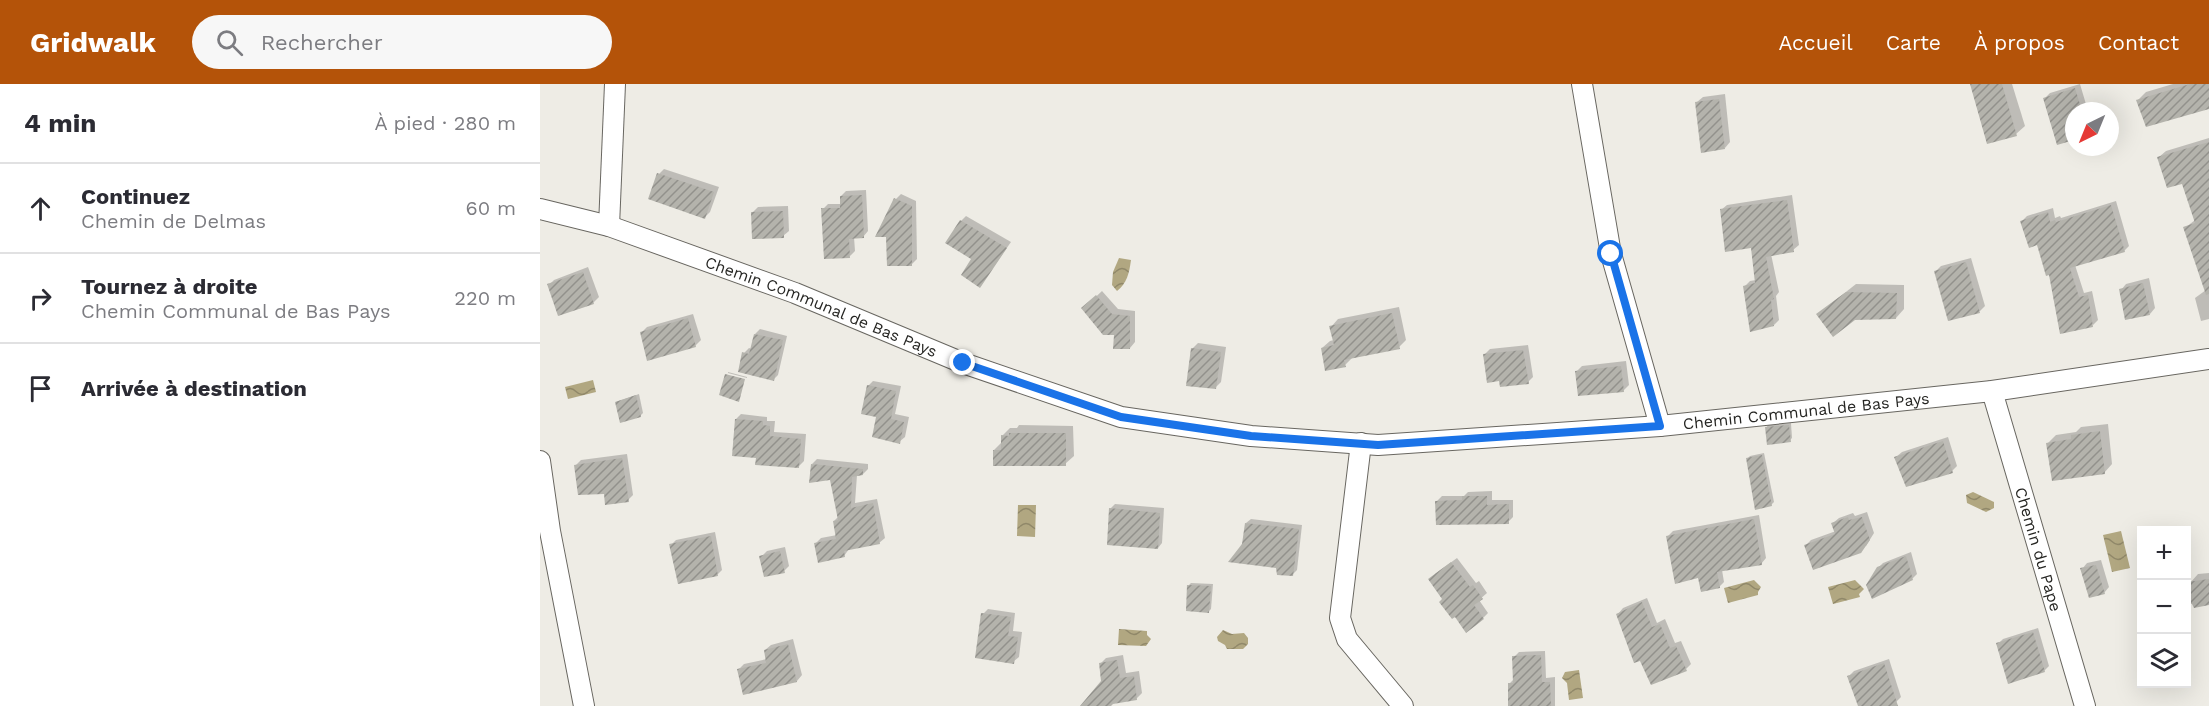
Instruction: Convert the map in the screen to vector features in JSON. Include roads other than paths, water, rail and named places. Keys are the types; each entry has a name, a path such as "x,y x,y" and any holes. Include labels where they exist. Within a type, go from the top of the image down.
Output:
{"street":[{"path":"609,226 615,84"},
{"path":"1582,84 1611,254 1660,426"},
{"name":"Chemin Communal de Bas Pays","path":"540,209 609,226 795,293 963,363 1121,417 1251,436 1378,445 1660,426 1992,391 2209,359"},
{"name":"Chemin du Pape","path":"1992,391 2085,706"},
{"path":"1361,443 1340,618 1347,639 1403,706"},
{"path":"540,461 550,531 584,706"}],"water":[{"path":"1119,258 1131,260 1127,278 1117,291 1112,285 1113,272"},
{"path":"593,380 596,392 568,399 565,387"},
{"path":"1973,492 1994,502 1994,508 1986,512 1967,503 1966,495"},
{"path":"1018,505 1036,505 1035,537 1017,536"},
{"path":"2121,531 2130,568 2112,572 2103,535"},
{"path":"1754,580 1761,587 1758,595 1728,603 1724,588"},
{"path":"1855,580 1864,589 1859,594 1860,597 1833,604 1828,587"},
{"path":"1119,629 1147,631 1151,639 1146,646 1118,645"},
{"path":"1223,630 1232,634 1244,633 1248,638 1248,644 1243,649 1227,649 1217,637"},
{"path":"1579,670 1583,698 1569,700 1567,683 1562,678 1565,672"}]}
